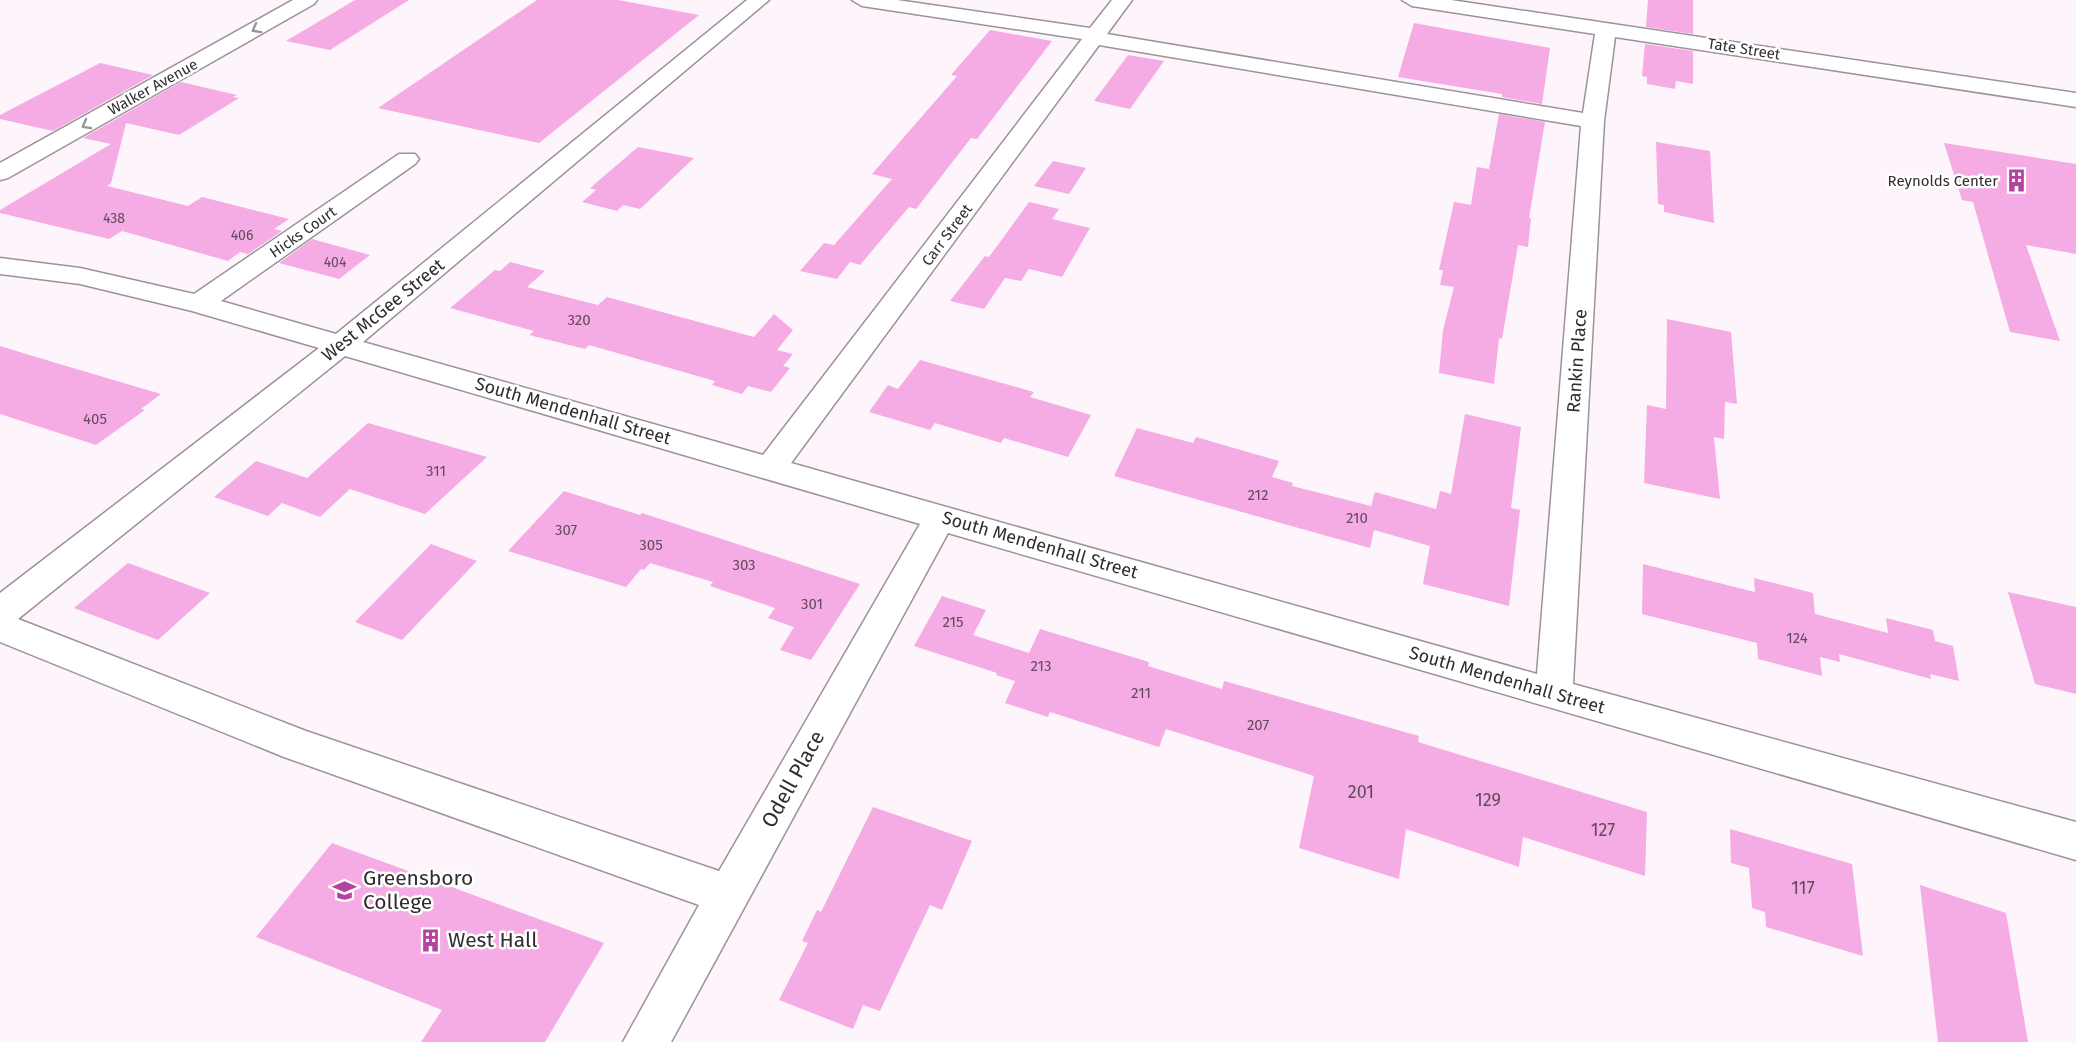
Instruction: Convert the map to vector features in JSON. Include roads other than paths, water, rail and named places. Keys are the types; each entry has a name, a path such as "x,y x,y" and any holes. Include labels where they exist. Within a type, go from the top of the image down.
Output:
{"street":[{"name":"Walker Avenue","path":"0,173 307,0"},
{"name":"West McGee Street","path":"0,613 342,345 759,0"},
{"path":"862,0 1096,36 1593,121"},
{"name":"Carr Street","path":"770,468 1122,0"},
{"name":"Tate Street","path":"1412,0 2076,100"},
{"name":"Rankin Place","path":"1554,694 1593,121 1606,28"},
{"name":"Hicks Court","path":"199,304 407,159"},
{"name":"South Mendenhall Street","path":"0,266 80,276 199,304 2076,842"},
{"name":"Odell Place","path":"646,1042 941,516"},
{"path":"0,627 298,745 728,896"}],"place":[{"name":"Reynolds Center","path":"2016,181"},
{"name":"Greensboro College","path":"345,890"},
{"name":"West Hall","path":"430,940"}]}
